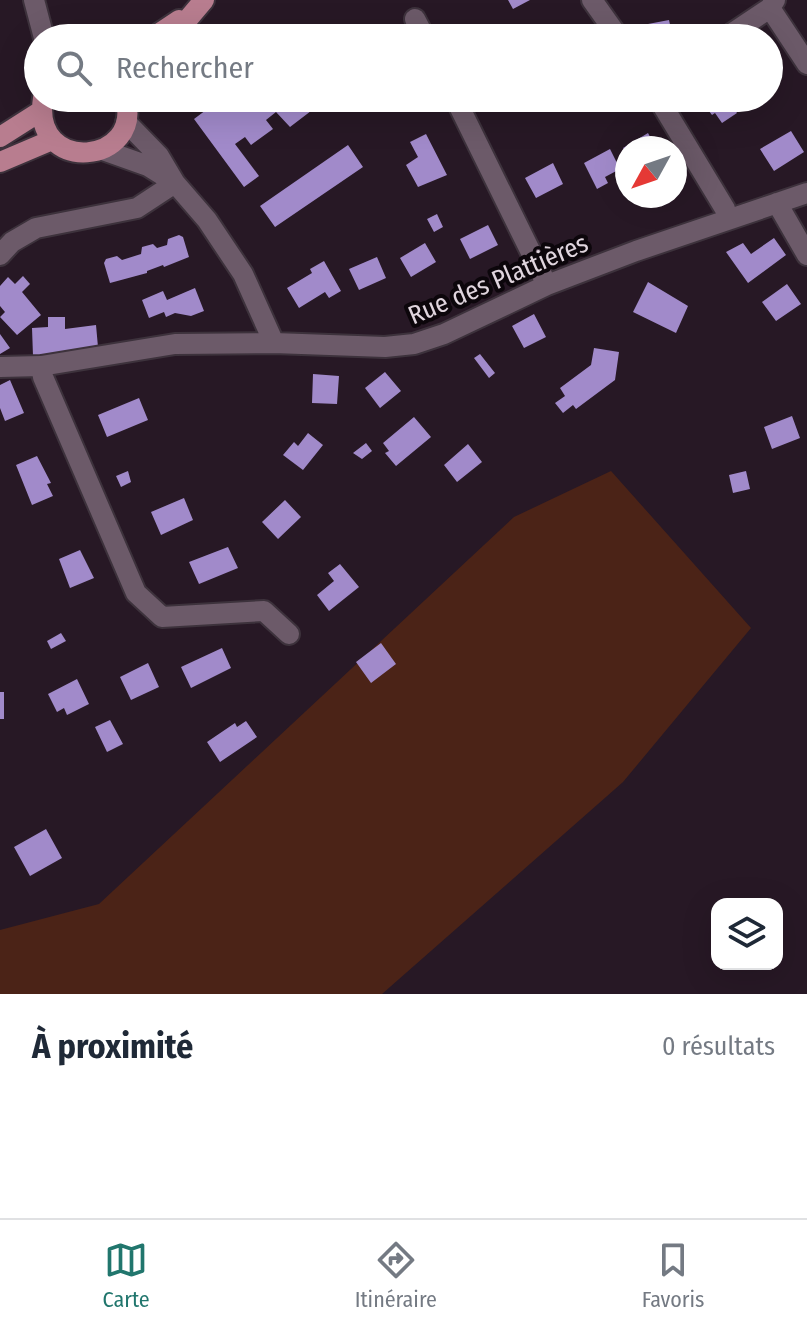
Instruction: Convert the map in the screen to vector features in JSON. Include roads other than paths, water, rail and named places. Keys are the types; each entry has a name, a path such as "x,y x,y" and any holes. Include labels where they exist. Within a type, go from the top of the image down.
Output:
{"main road":[{"path":"172,24 198,6"},
{"path":"183,24 198,6"},
{"path":"0,137 33,112"},
{"path":"43,112 44,127 52,140 67,151 86,154 103,150 118,138 125,112"},
{"path":"0,162 52,140"}],"street":[{"path":"34,0 40,24"},
{"path":"592,0 609,24"},
{"path":"744,24 772,4 807,64"},
{"path":"415,19 418,24"},
{"path":"131,112 175,183 207,220 243,274 274,343"},
{"path":"462,112 547,285"},
{"path":"666,112 728,219"},
{"path":"103,150 148,166 175,183"},
{"path":"0,255 12,242 36,228 137,208 175,183"},
{"name":"Rue des Plattières","path":"0,367 41,366 175,344 274,343 385,347 414,344 444,334 547,285 807,193"},
{"path":"777,203 807,255"},
{"path":"41,366 43,377 136,593 162,617 264,611 289,634"}]}
